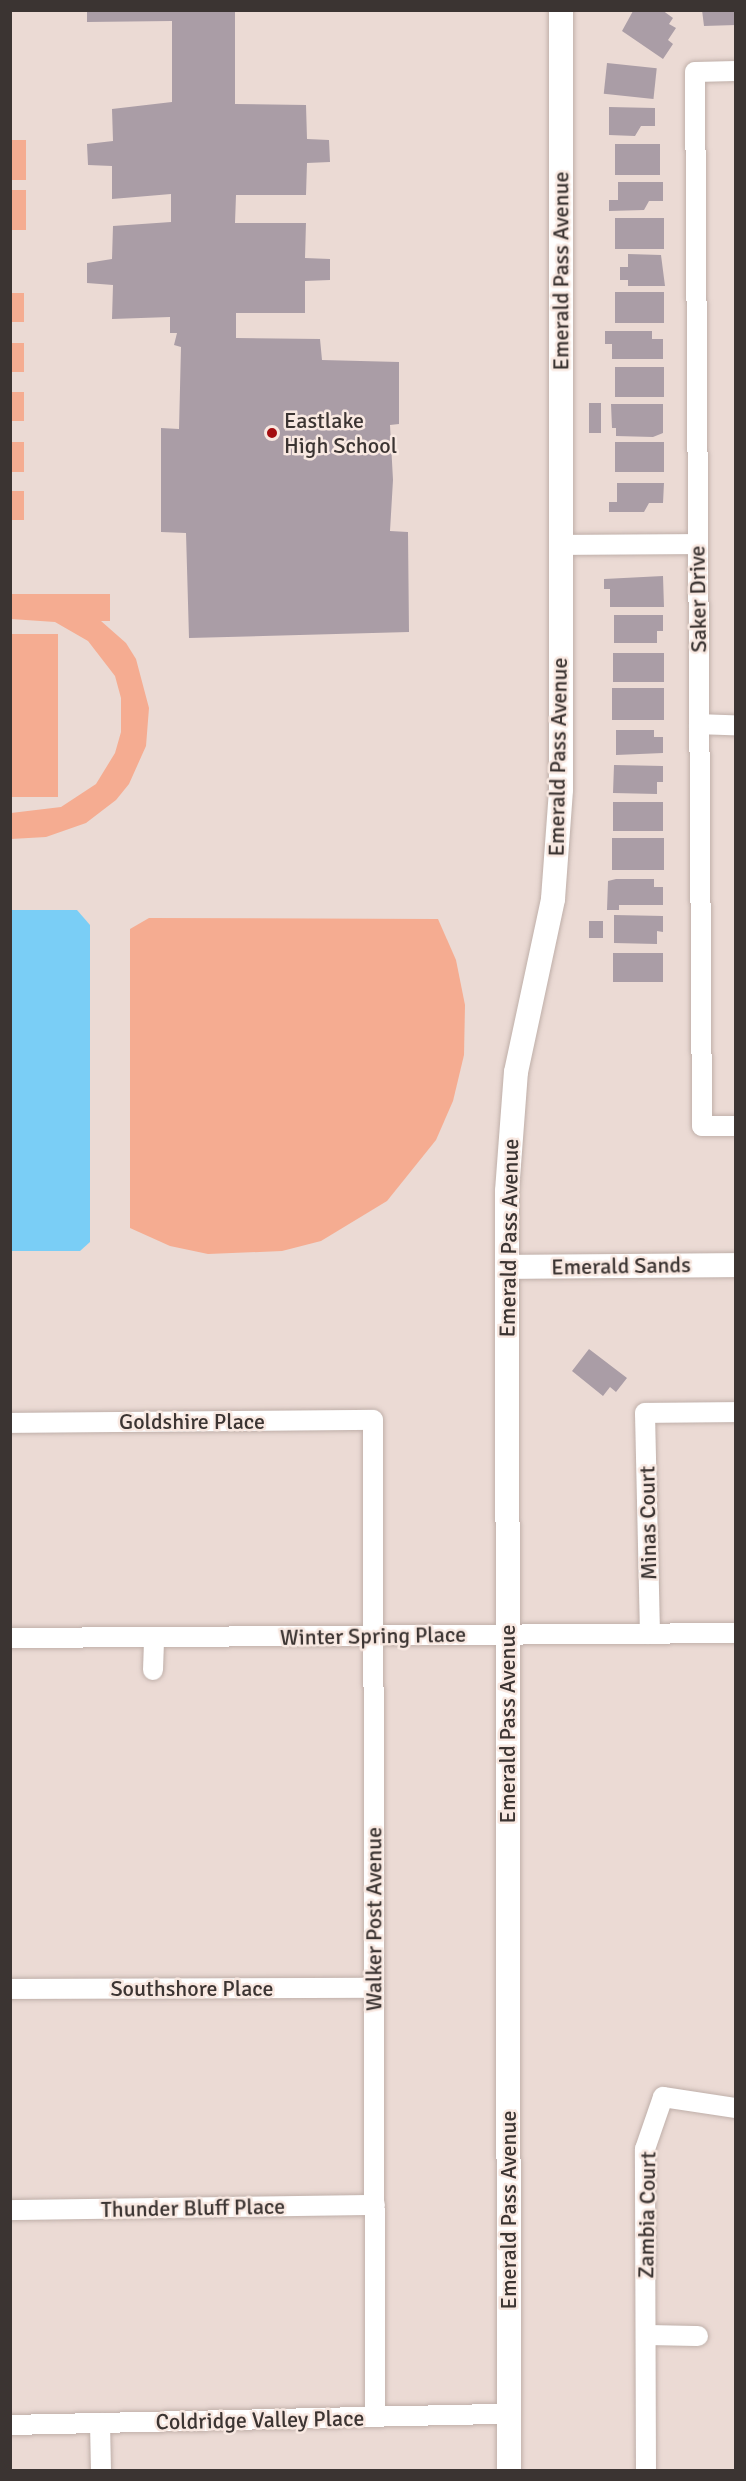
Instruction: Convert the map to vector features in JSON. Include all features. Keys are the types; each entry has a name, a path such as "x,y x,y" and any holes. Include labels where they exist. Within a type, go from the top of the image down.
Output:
{"street":[{"name":"Emerald Pass Avenue","path":"509,2470 507,1191 516,1072 554,887 561,789 561,10"},
{"name":"Saker Drive","path":"735,71 695,72 702,1126 735,1126"},
{"path":"560,545 697,544"},
{"path":"699,724 735,725"},
{"name":"Emerald Sands","path":"507,1267 735,1264"},
{"name":"Minas Court","path":"650,1634 645,1413 735,1412"},
{"name":"Goldshire Place","path":"10,1423 373,1420"},
{"name":"Walker Post Avenue","path":"373,1420 375,2417"},
{"name":"Winter Spring Place","path":"10,1638 735,1633"},
{"path":"153,1670 154,1638"},
{"name":"Southshore Place","path":"10,1989 374,1988"},
{"name":"Zambia Court","path":"646,2470 645,2150 663,2097 735,2108"},
{"name":"Thunder Bluff Place","path":"10,2210 375,2205"},
{"path":"646,2335 698,2337"},
{"name":"Coldridge Valley Place","path":"10,2425 509,2414"},
{"path":"100,2423 101,2470"}],"shaded area":[{"path":"11,140 26,140 26,180 11,180"},
{"path":"11,190 26,190 26,230 11,230"},
{"path":"11,293 24,293 24,322 11,322"},
{"path":"11,343 24,343 24,372 11,372"},
{"path":"11,392 24,392 24,421 11,421"},
{"path":"11,442 24,442 24,472 11,472"},
{"path":"11,491 24,491 24,520 11,520"},
{"path":"11,594 110,594 110,621 101,621 126,643 136,659 149,708 146,746 129,784 116,800 86,823 46,837 11,839 11,813 61,807 96,784 115,753 121,732 121,698 115,676 88,641 55,622 11,619"},
{"path":"10,634 58,634 58,797 10,797"},
{"path":"149,918 438,919 456,960 465,1005 464,1055 453,1101 436,1140 387,1201 321,1241 282,1251 208,1254 170,1246 130,1228 130,929"}],"water":[{"path":"11,910 77,910 90,925 90,1242 80,1251 11,1251"}],"building":[{"name":"Eastlake High School","path":"87,10 235,10 235,104 306,105 307,139 329,140 330,162 307,163 306,195 236,195 235,223 306,223 305,258 330,259 330,280 305,281 305,313 236,313 236,338 320,339 322,360 399,362 399,424 390,425 393,480 390,531 408,532 409,632 189,638 186,533 161,532 161,428 179,429 181,347 174,345 177,333 170,333 170,317 112,319 113,285 87,283 87,263 112,259 113,226 171,222 171,194 112,199 112,166 88,165 87,144 113,141 112,109 172,102 172,21 87,22"},
{"path":"662,10 673,18 669,24 676,28 668,40 673,44 663,59 622,31 633,11"},
{"path":"702,10 734,10 736,25 704,26"},
{"path":"607,63 657,68 653,99 604,94"},
{"path":"609,107 655,108 655,126 641,126 635,136 609,135"},
{"path":"615,144 660,144 660,175 615,175"},
{"path":"618,182 663,182 663,201 649,201 644,210 609,211 609,200 618,200"},
{"path":"615,218 664,218 664,249 615,249"},
{"path":"628,254 661,255 665,286 628,286 628,280 620,280 620,267 628,267"},
{"path":"615,292 664,292 664,323 615,323"},
{"path":"605,331 652,331 652,339 663,339 663,359 612,359 612,344 605,344"},
{"path":"615,367 664,367 664,397 615,397"},
{"path":"589,403 601,403 601,433 589,433"},
{"path":"611,404 663,404 663,433 653,437 616,436 616,428 612,428"},
{"path":"615,442 664,442 664,472 615,472"},
{"path":"617,483 664,483 663,503 649,503 644,512 609,512 609,502 617,502"},
{"path":"663,576 664,607 610,607 610,589 604,589 604,579"},
{"path":"614,615 663,615 663,631 657,631 657,643 614,643"},
{"path":"613,653 664,653 664,682 613,682"},
{"path":"612,688 664,688 664,720 612,720"},
{"path":"616,730 654,730 654,737 663,737 663,753 616,755"},
{"path":"614,765 663,766 663,782 657,782 657,794 613,793"},
{"path":"613,802 663,802 663,831 613,831"},
{"path":"612,838 664,838 664,870 612,870"},
{"path":"654,879 654,887 663,887 663,905 619,905 619,910 607,910 608,881"},
{"path":"614,915 663,916 663,932 657,931 657,944 614,943"},
{"path":"589,921 603,921 603,938 589,938"},
{"path":"613,953 663,953 663,982 613,982"},
{"path":"589,1349 627,1378 616,1392 610,1387 603,1396 572,1371"}],"place":[{"name":"Eastlake High School","path":"272,433"}]}
